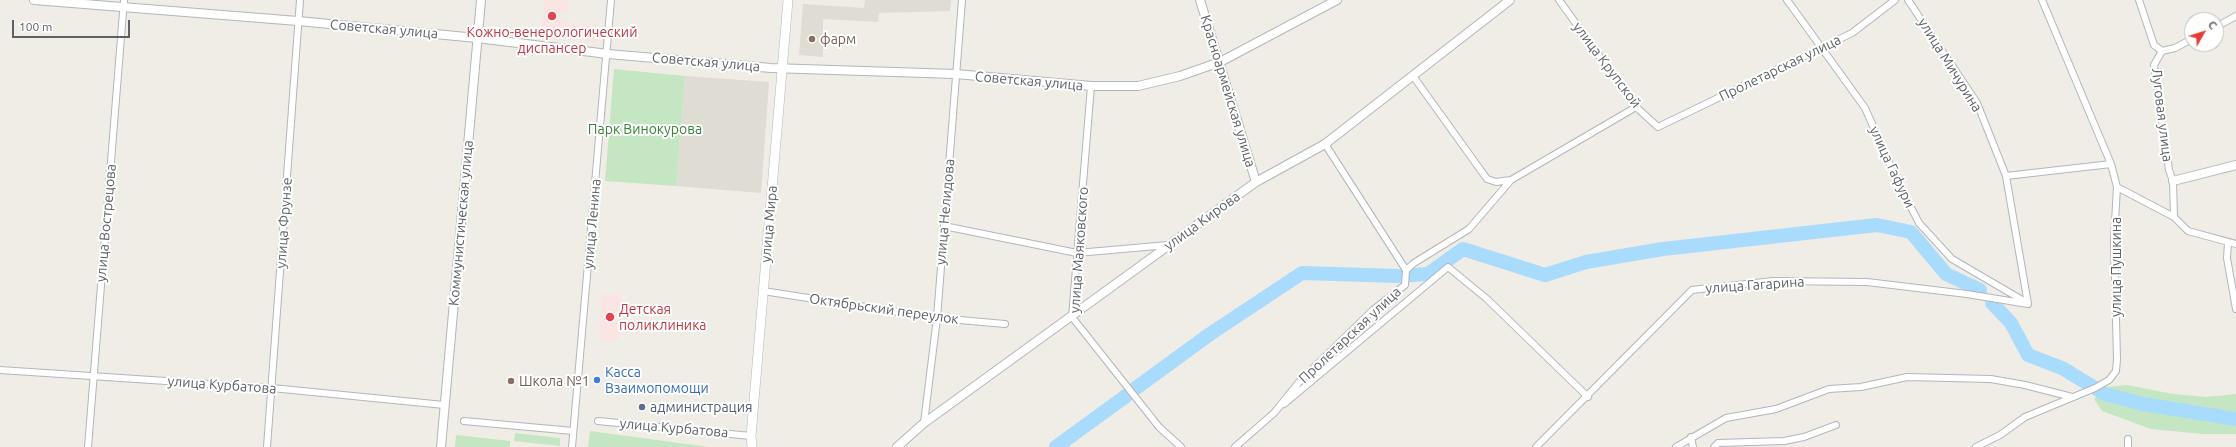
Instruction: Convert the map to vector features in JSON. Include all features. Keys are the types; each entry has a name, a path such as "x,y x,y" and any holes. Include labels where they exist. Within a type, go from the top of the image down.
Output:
{"main road":[{"name":"улица Мира","path":"752,447 751,436 788,0"}],"street":[{"name":"Советская улица","path":"34,0 124,3 477,38 608,54 771,68 783,67 956,74 1091,86 1138,86 1180,76 1220,62 1337,0"},
{"name":"улица Фрунзе","path":"267,447 300,0"},
{"name":"Коммунистическая улица","path":"441,447 481,0"},
{"name":"улица Ленина","path":"572,447 608,54 611,0"},
{"name":"улица Нелидова","path":"924,423 937,318 962,0"},
{"name":"Красноармейская улица","path":"1200,0 1256,182"},
{"name":"улица Кирова","path":"898,447 924,423 1256,182 1325,144 1510,0"},
{"name":"улица Крупской","path":"1559,0 1636,107 1658,127"},
{"name":"улица Гафури","path":"1787,0 1865,108 1896,178 1919,223 1952,259 2028,304"},
{"name":"Пролетарская улица","path":"1658,127 1852,33 1895,0"},
{"name":"улица Мичурина","path":"1908,0 1977,104 2006,176 2028,304"},
{"name":"улица Пушкина","path":"2042,0 2111,164 2117,187 2114,240 2118,359 2116,371 2106,382 2072,397"},
{"name":"Луговая улица","path":"2138,0 2154,45 2162,51"},
{"name":"улица Вострецова","path":"88,447 124,3"},
{"path":"2224,23 2236,16"},
{"name":"Луговая улица","path":"2174,217 2173,181 2168,164 2154,65 2162,51 2175,48 2184,43"},
{"path":"1413,76 1488,179 1496,182 1511,180"},
{"name":"улица Маяковского","path":"1091,86 1072,317 1159,427 1181,447"},
{"name":"Пролетарская улица","path":"1274,413 1300,380 1373,310 1405,285 1406,270 1414,263 1469,229 1511,180 1636,107"},
{"path":"1325,144 1406,270"},
{"path":"2006,176 2111,164"},
{"path":"2173,181 2236,165"},
{"path":"2117,187 2174,217 2188,231 2236,244"},
{"path":"944,226 1077,253 1168,246"},
{"path":"2228,243 2227,258 2236,309"},
{"name":"Пролетарская улица","path":"1235,447 1448,267 1487,299 1588,397"},
{"name":"улица Гагарина","path":"1536,447 1588,397 1692,290 1773,281 1867,282 1967,294 2028,304"},
{"name":"Октябрьский переулок","path":"763,291 937,318 1005,324"},
{"name":"улица Курбатова","path":"0,370 272,388 444,406"},
{"path":"1676,447 1726,418 1776,409 1829,389 1861,387 1907,377 1991,379 2025,384 2072,397"},
{"path":"1976,447 2000,435 2025,417 2072,397"},
{"path":"464,421 573,431"},
{"name":"улица Курбатова","path":"598,421 751,436"},
{"path":"1714,447 1718,444 1784,441 1804,437 1836,425"},
{"path":"1691,437 1693,447"},
{"path":"2128,439 2128,447"}],"shaded area":[{"name":"Кожно-венерологический диспансер","path":"545,0 569,1 568,11 561,11 560,21 598,26 596,42 541,36"},
{"name":"фарм","path":"865,0 951,0 950,11 879,13 878,22 823,19 823,57 799,55 803,4 864,8"},
{"path":"685,76 769,82 761,193 676,186"},
{"name":"Детская поликлиника","path":"602,294 622,295 619,340 599,339"}],"green space":[{"name":"Парк Винокурова","path":"614,69 685,76 676,186 605,181"},
{"path":"2127,385 2173,394 2206,397 2236,394 2236,434 2203,434 2151,429 2102,411 2094,399 2105,387"},
{"path":"590,431 709,447 588,447"},
{"path":"515,433 560,438 560,446 514,441"},
{"path":"456,435 510,441 510,447 455,447"}],"waterway":[{"path":"1136,388 1210,334 1302,273 1399,276 1428,274 1463,249 1545,275 1586,262 1663,249 1877,225 1911,232 1946,274 1980,290"},
{"path":"1992,303 2011,323 2028,355 2062,368 2105,394 2143,404 2236,419"},
{"path":"1056,447 1126,396"}],"place":[{"name":"Кожно-венерологический диспансер","path":"552,16"},
{"name":"фарм","path":"812,39"},
{"name":"Детская поликлиника","path":"610,317"},
{"name":"Касса Взаимопомощи","path":"597,380"},
{"name":"Школа №1","path":"511,381"},
{"name":"администрация","path":"642,407"}]}
